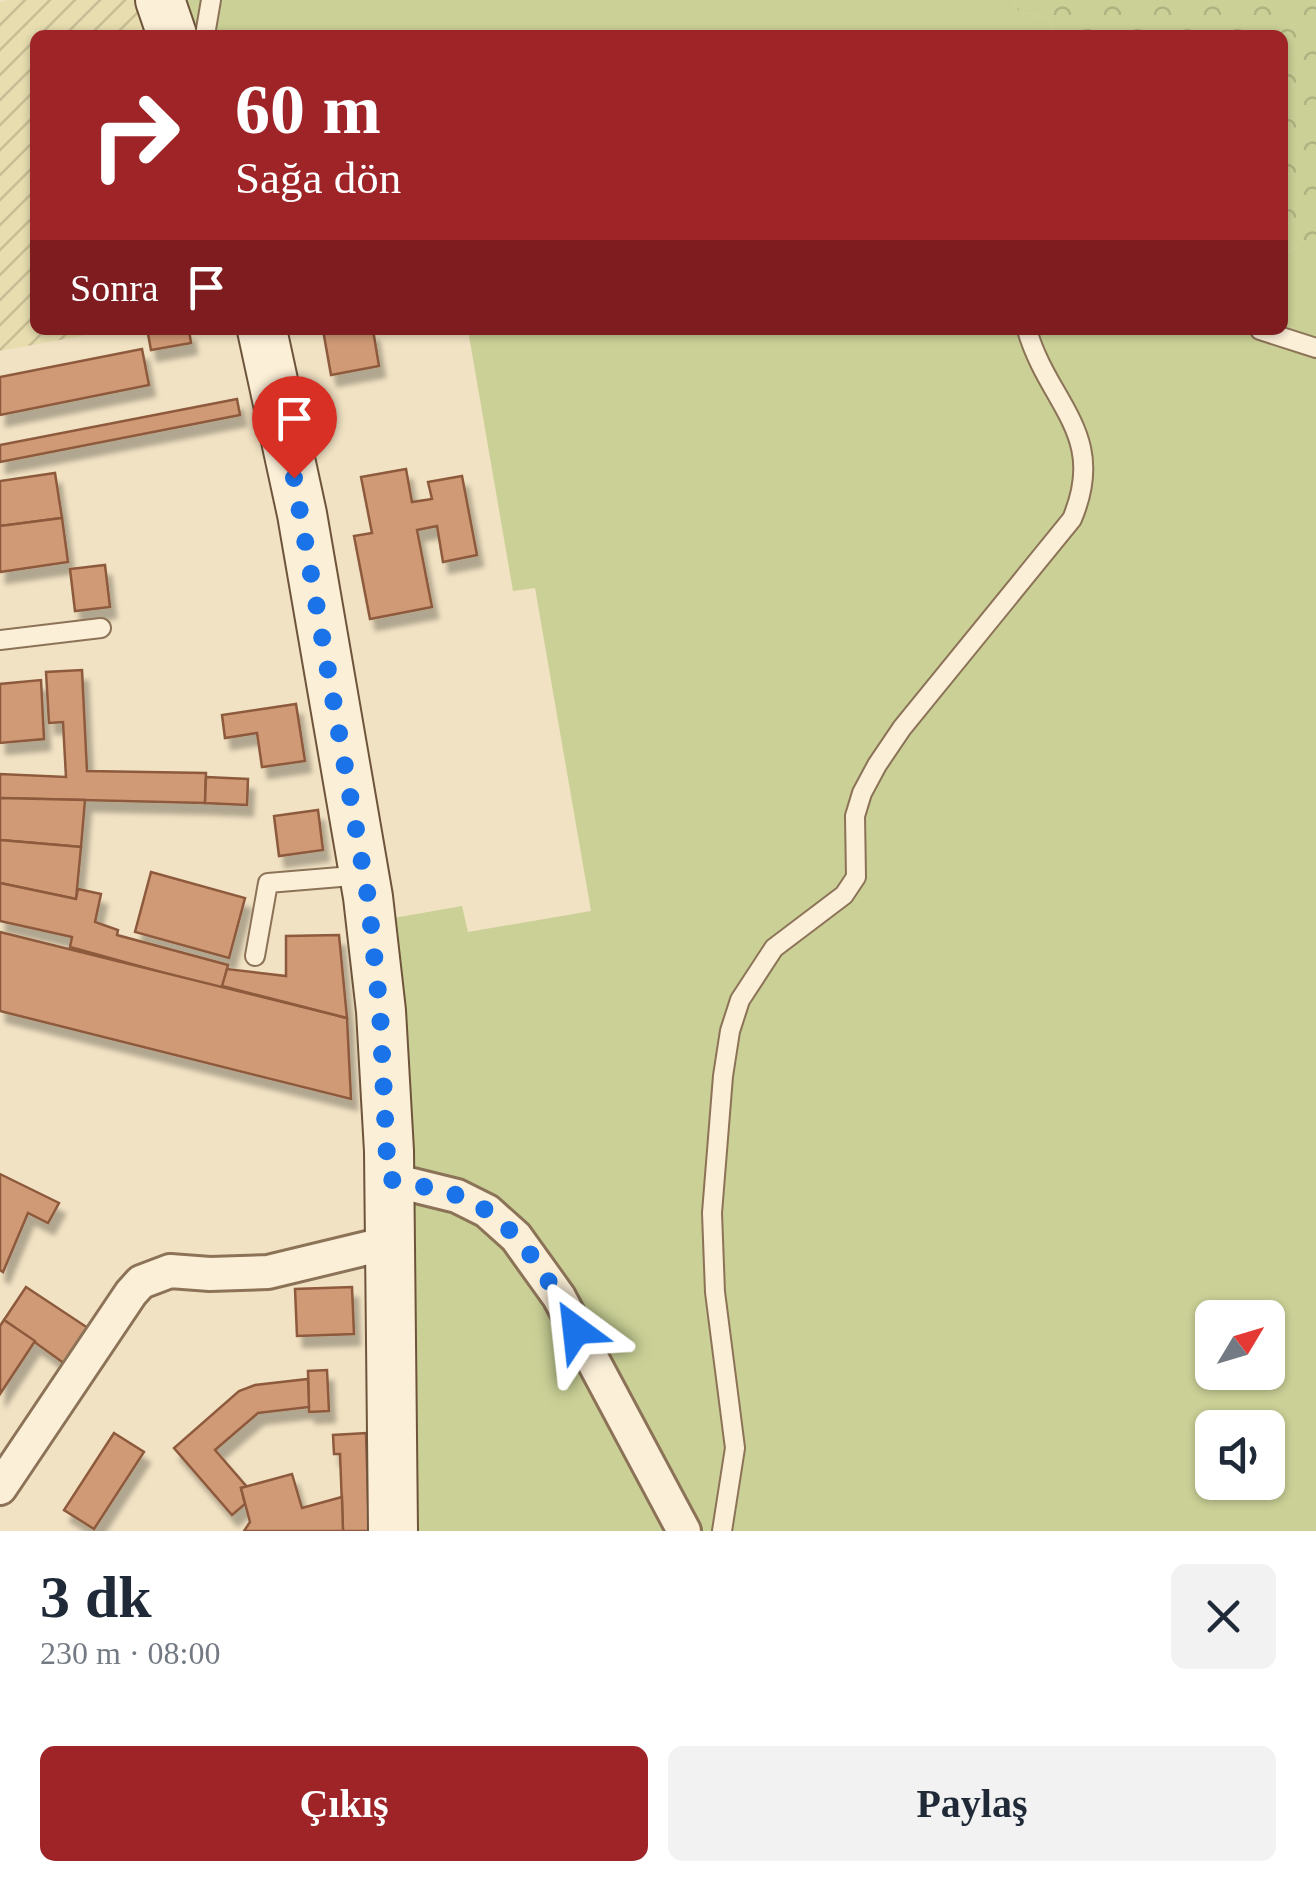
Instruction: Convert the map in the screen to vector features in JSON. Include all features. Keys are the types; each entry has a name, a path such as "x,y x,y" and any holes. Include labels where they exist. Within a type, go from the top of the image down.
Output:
{"street":[{"path":"160,0 170,30"},
{"path":"263,335 302,514 364,875 380,1011 388,1179 393,1531"},
{"path":"388,1179 458,1196 487,1211 516,1237 559,1297 684,1531"},
{"path":"0,1488 141,1282 170,1271 268,1272 388,1243"}],"lane":[{"path":"207,30 211,0"},
{"path":"722,1531 735,1448 715,1292 712,1213 715,1148 730,1031 753,975 774,948 844,894 856,877 856,816 862,793 877,765 902,728 1072,519 1081,496 1084,455 1078,432 1043,373 1029,335"},
{"path":"1276,335 1316,348"},
{"path":"0,640 100,628"},
{"path":"255,956 268,883 364,875"}],"shaded area":[{"path":"160,0 170,30 30,30 30,335 87,335 0,351 0,2"}],"green space":[{"path":"160,0 1013,0 1018,10 1048,19 1055,30 170,30"},
{"path":"1013,0 1316,0 1316,241 1306,241 1288,252 1288,30 1055,30 1048,19 1018,10"},
{"path":"1306,241 1316,241 1316,1531 393,1531 371,922 462,906 468,932 591,911 535,588 513,591 469,335 1288,335 1288,252"}],"building":[{"path":"148,335 190,335 191,343 151,350"},
{"path":"324,335 374,335 379,366 331,375"},
{"path":"142,349 149,385 0,415 0,377"},
{"path":"237,399 240,415 0,462 0,445"},
{"path":"406,469 412,502 432,499 428,482 462,476 477,555 443,562 437,526 417,530 432,607 370,619 354,536 372,533 361,477"},
{"path":"55,473 62,518 0,526 0,481"},
{"path":"62,518 68,562 0,572 0,526"},
{"path":"105,565 110,607 75,611 70,569"},
{"path":"82,670 87,771 206,773 205,803 0,798 0,774 66,777 63,722 49,723 46,672"},
{"path":"41,680 44,739 0,743 0,684"},
{"path":"296,704 305,761 262,767 257,733 225,738 222,715"},
{"path":"206,777 248,779 247,805 205,803"},
{"path":"0,798 85,800 81,847 0,840"},
{"path":"318,810 323,850 279,856 274,816"},
{"path":"0,840 81,847 76,899 0,883"},
{"path":"151,872 245,898 229,958 135,932"},
{"path":"0,883 76,899 78,889 101,894 95,922 118,930 117,935 228,965 222,989 70,947 72,937 0,921"},
{"path":"0,932 347,1018 351,1099 0,1011"},
{"path":"339,935 347,1018 222,986 227,969 286,976 286,936"},
{"path":"0,1174 59,1203 48,1223 28,1213 3,1272 0,1270"},
{"path":"26,1287 88,1328 65,1364 4,1320"},
{"path":"352,1287 354,1334 297,1336 295,1289"},
{"path":"4,1320 35,1341 0,1394 0,1326"},
{"path":"327,1370 329,1411 309,1412 308,1371"},
{"path":"308,1379 309,1407 258,1413 215,1450 247,1487 241,1488 245,1504 232,1515 174,1448 239,1391 255,1385"},
{"path":"114,1433 144,1452 94,1529 64,1510"},
{"path":"366,1433 369,1531 343,1531 340,1454 334,1454 333,1435"},
{"path":"292,1474 302,1508 342,1497 343,1531 244,1531 250,1522 241,1488"}],"route":[{"path":"294,478 368,897 380,1011 388,1179 458,1196 487,1211 516,1237 559,1297 576,1330"}]}
